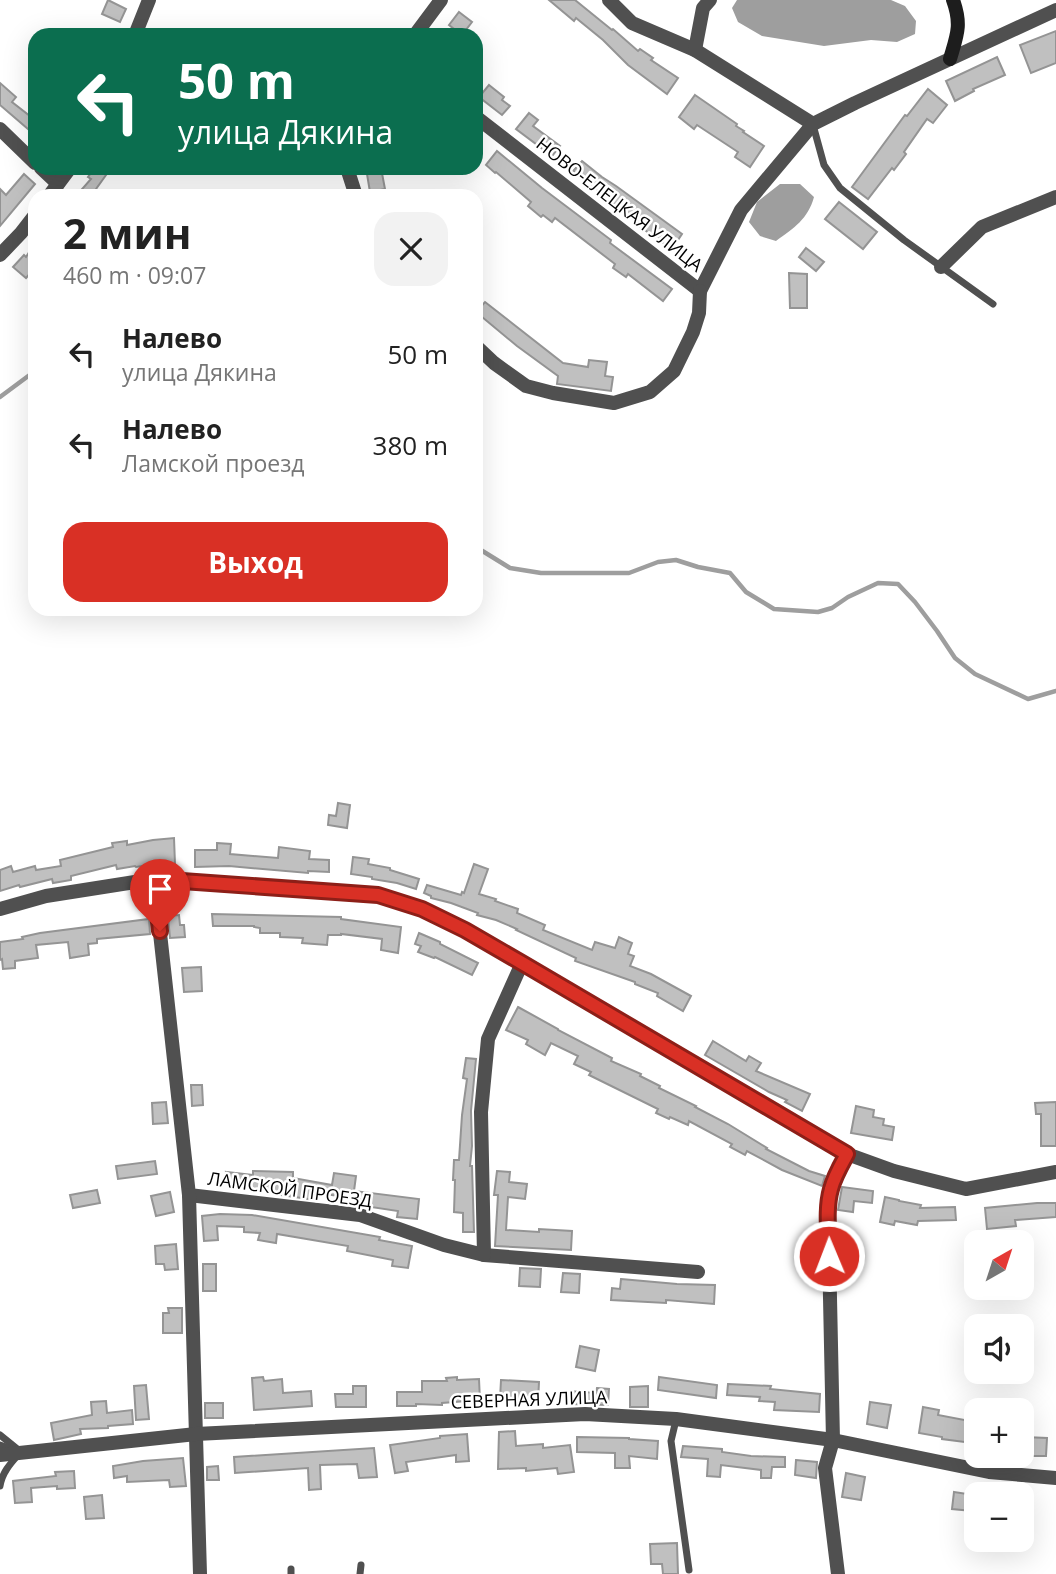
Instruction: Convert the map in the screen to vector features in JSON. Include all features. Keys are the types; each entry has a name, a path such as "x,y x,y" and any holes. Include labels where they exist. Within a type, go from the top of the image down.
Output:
{"main road":[{"path":"950,59 958,33 958,16 953,0"}],"street":[{"path":"138,28 149,0"},
{"path":"420,28 441,0"},
{"path":"609,0 632,23 695,50 813,124"},
{"path":"695,50 703,8 710,0"},
{"name":"НОВО-ЕЛЕЦКАЯ УЛИЦА","path":"483,122 700,291 741,210 813,124 1056,10"},
{"path":"0,129 28,156"},
{"path":"941,267 982,228 1056,197"},
{"path":"0,254 28,224"},
{"path":"483,353 526,386 614,403 650,392 674,371 693,332 699,313 700,291"},
{"path":"0,909 46,896 154,879 378,895 422,909 465,930 847,1154 894,1171 966,1189 1056,1172"},
{"name":"ЛАМСКОЙ ПРОЕЗД","path":"154,879 189,1195 360,1215 444,1245 484,1255 698,1272"},
{"path":"484,1255 481,1112 488,1039 522,963"},
{"path":"838,1574 825,1468 833,1440 828,1203 834,1179 847,1154"},
{"path":"189,1195 201,1574"},
{"name":"СЕВЕРНАЯ УЛИЦА","path":"0,1455 195,1434 585,1414 676,1419 833,1440 989,1472 1056,1478"}],"lane":[{"path":"813,124 824,165 840,188 904,240 993,304"},
{"path":"676,1419 671,1441 690,1570"},
{"path":"0,1435 22,1452"},
{"path":"0,1445 22,1452"},
{"path":"0,1486 9,1465 22,1452"},
{"path":"360,1574 361,1565"}],"shaded area":[{"path":"737,0 891,0 905,6 916,21 915,34 897,42 871,40 824,46 762,36 738,22 732,8"},
{"path":"780,184 800,184 814,197 804,217 776,241 760,236 749,222 757,202"}],"building":[{"path":"108,0 126,9 120,22 102,14"},
{"path":"549,0 575,0 638,51 640,49 653,58 651,60 678,78 667,94 628,65 576,18 574,21"},
{"path":"459,12 472,22 467,28 453,28 449,25"},
{"path":"1056,31 1056,63 1031,73 1020,45"},
{"path":"997,57 1005,75 973,89 974,91 955,101 946,81"},
{"path":"0,83 16,97 12,102 28,115 28,129 0,105"},
{"path":"489,85 504,97 502,100 510,106 502,115 483,100 483,92"},
{"path":"928,89 947,105 933,123 927,119 904,152 906,154 868,199 852,187 905,115 907,116"},
{"path":"695,95 764,146 750,167 735,157 738,152 697,125 694,129 679,117"},
{"path":"529,113 538,120 533,126 560,146 552,156 516,129"},
{"path":"497,151 611,240 610,243 672,289 663,301 628,274 626,277 613,268 615,264 555,218 552,222 528,206 531,202 486,165"},
{"path":"582,161 682,234 672,249 639,226 641,223 573,171"},
{"path":"24,174 35,184 28,189 0,226 0,189 6,195"},
{"path":"106,175 96,189 82,189 91,179 88,177"},
{"path":"367,175 382,175 385,189 370,189"},
{"path":"839,202 877,232 863,249 825,219"},
{"path":"806,248 824,262 816,271 799,257"},
{"path":"28,254 26,278 13,267 24,255 26,257"},
{"path":"789,273 807,274 807,308 790,308"},
{"path":"485,302 563,363 588,367 589,360 607,362 605,376 613,377 611,391 557,384 558,376 483,318"},
{"path":"338,803 350,805 347,828 328,825 329,815 336,816"},
{"path":"174,838 175,864 117,869 116,865 71,876 71,880 53,883 52,879 0,891 0,870 11,866 13,872 35,866 36,870 61,866 60,860 113,847 112,843 127,841 127,845"},
{"path":"217,843 231,844 230,854 278,858 279,847 310,851 309,859 329,860 329,872 308,873 229,866 195,867 195,850 217,850"},
{"path":"353,857 369,859 368,864 390,868 419,879 416,889 351,874"},
{"path":"474,864 488,869 479,894 518,909 517,913 545,925 543,930 592,950 595,942 615,948 619,937 632,943 628,954 634,956 630,966 691,996 683,1011 657,996 658,993 635,982 575,961 576,958 517,929 431,898 424,893 427,885 461,895"},
{"path":"212,914 341,917 401,927 398,953 381,950 382,939 328,935 327,945 302,943 303,938 280,937 280,933 260,933 260,928 254,926 213,926"},
{"path":"179,915 180,925 184,925 185,937 170,938 168,916"},
{"path":"149,919 150,934 97,939 97,943 88,944 89,955 70,958 68,942 36,945 38,958 15,961 15,968 3,969 2,959 0,960 0,942 23,939 22,937 40,933"},
{"path":"419,933 478,963 472,975 418,952 421,946 415,944"},
{"path":"201,967 202,991 184,992 182,968"},
{"path":"518,1007 612,1058 611,1061 641,1074 640,1076 660,1086 659,1088 728,1124 766,1149 809,1171 825,1176 822,1186 782,1170 747,1151 745,1155 730,1147 732,1144 689,1121 688,1125 656,1113 658,1109 589,1075 591,1072 574,1064 578,1056 551,1043 545,1055 526,1044 528,1040 506,1030"},
{"path":"713,1041 746,1061 749,1056 761,1063 756,1071 810,1094 802,1111 705,1055"},
{"path":"466,1058 476,1059 470,1166 474,1232 463,1232 463,1213 454,1212 454,1160 459,1160 467,1079 463,1078"},
{"path":"191,1085 202,1085 203,1105 192,1106"},
{"path":"166,1102 168,1123 153,1124 152,1103"},
{"path":"1056,1102 1056,1146 1041,1146 1041,1114 1036,1114 1035,1103"},
{"path":"856,1106 874,1110 873,1117 884,1119 883,1125 894,1127 892,1140 851,1133"},
{"path":"155,1161 157,1174 118,1179 116,1166"},
{"path":"253,1171 293,1172 293,1178 332,1185 334,1173 356,1176 354,1191 419,1199 417,1219 397,1217 398,1211 338,1202 339,1196 317,1193 316,1200 273,1194 273,1190 229,1187 226,1172 253,1175"},
{"path":"497,1171 510,1172 509,1182 527,1184 525,1199 508,1197 506,1230 572,1231 571,1250 495,1246 498,1195 494,1195"},
{"path":"842,1187 873,1191 872,1203 854,1201 853,1212 838,1210"},
{"path":"97,1190 100,1203 73,1208 70,1195"},
{"path":"170,1192 174,1212 156,1216 151,1196"},
{"path":"885,1197 921,1205 920,1208 955,1207 956,1220 918,1221 917,1225 895,1221 894,1225 880,1222"},
{"path":"1056,1203 1056,1217 1015,1220 1016,1226 987,1229 985,1208"},
{"path":"252,1215 380,1237 379,1240 412,1246 408,1268 392,1266 393,1260 347,1251 348,1246 277,1234 276,1243 258,1240 260,1233 244,1232 244,1227 217,1226 218,1240 204,1241 202,1216"},
{"path":"176,1244 178,1269 165,1270 164,1264 156,1264 155,1246"},
{"path":"203,1264 216,1264 216,1291 203,1291"},
{"path":"520,1268 541,1269 540,1287 519,1286"},
{"path":"563,1273 580,1274 579,1293 561,1292"},
{"path":"621,1279 715,1285 714,1304 666,1300 666,1303 611,1300 612,1288 620,1289"},
{"path":"168,1308 182,1308 182,1333 163,1333 163,1313 169,1313"},
{"path":"580,1346 599,1350 595,1371 576,1367"},
{"path":"263,1377 264,1381 282,1379 283,1393 311,1391 312,1406 254,1410 252,1378"},
{"path":"457,1377 457,1380 479,1379 480,1401 397,1406 397,1392 422,1392 422,1381 447,1381 446,1378"},
{"path":"659,1377 717,1385 716,1398 658,1390"},
{"path":"501,1380 539,1382 538,1402 500,1399"},
{"path":"728,1384 771,1386 770,1389 820,1394 819,1412 774,1410 775,1402 759,1401 760,1397 727,1395"},
{"path":"146,1385 149,1419 136,1420 134,1386"},
{"path":"353,1386 366,1386 366,1407 336,1407 335,1394 353,1394"},
{"path":"648,1386 648,1407 630,1407 630,1387"},
{"path":"597,1388 609,1389 608,1405 569,1404 569,1391 596,1393"},
{"path":"106,1401 107,1413 132,1410 133,1424 80,1429 81,1434 54,1440 51,1423 92,1415 91,1402"},
{"path":"870,1402 891,1405 887,1428 867,1424"},
{"path":"205,1403 223,1403 223,1418 205,1418"},
{"path":"923,1407 939,1410 938,1415 964,1420 964,1442 919,1433"},
{"path":"515,1431 516,1446 543,1444 543,1448 570,1445 574,1472 558,1474 557,1468 526,1471 526,1468 498,1469 499,1432"},
{"path":"467,1434 469,1461 456,1462 456,1455 406,1462 408,1471 395,1473 390,1445"},
{"path":"577,1437 658,1441 657,1459 629,1456 630,1468 615,1468 615,1453 577,1452"},
{"path":"1034,1437 1047,1438 1046,1456 1034,1456"},
{"path":"683,1446 722,1449 722,1452 751,1456 785,1457 785,1467 772,1467 771,1478 761,1478 761,1470 721,1465 720,1477 707,1476 708,1459 681,1457"},
{"path":"374,1448 377,1477 359,1478 357,1464 320,1465 321,1489 309,1490 308,1468 235,1473 234,1457"},
{"path":"183,1458 186,1486 170,1487 169,1480 127,1482 127,1476 114,1478 113,1466"},
{"path":"796,1460 817,1462 816,1478 795,1475"},
{"path":"218,1466 219,1480 207,1480 207,1467"},
{"path":"74,1471 75,1488 31,1488 32,1502 15,1503 13,1481"},
{"path":"846,1473 865,1477 861,1500 842,1497"},
{"path":"954,1492 964,1494 964,1510 952,1509"},
{"path":"102,1495 104,1518 86,1519 84,1497"},
{"path":"677,1543 678,1574 663,1574 662,1564 651,1564 650,1544"}],"waterway":[{"path":"0,397 28,376"},
{"path":"483,551 510,568 541,573 629,573 658,562 676,560 730,573 746,592 774,609 818,612 832,608 878,583 898,584 915,602 955,658 975,674 1028,699 1056,691"}],"route":[{"path":"160,931 154,879 378,895 422,909 465,930 847,1154 830,1190 829,1256"}]}
